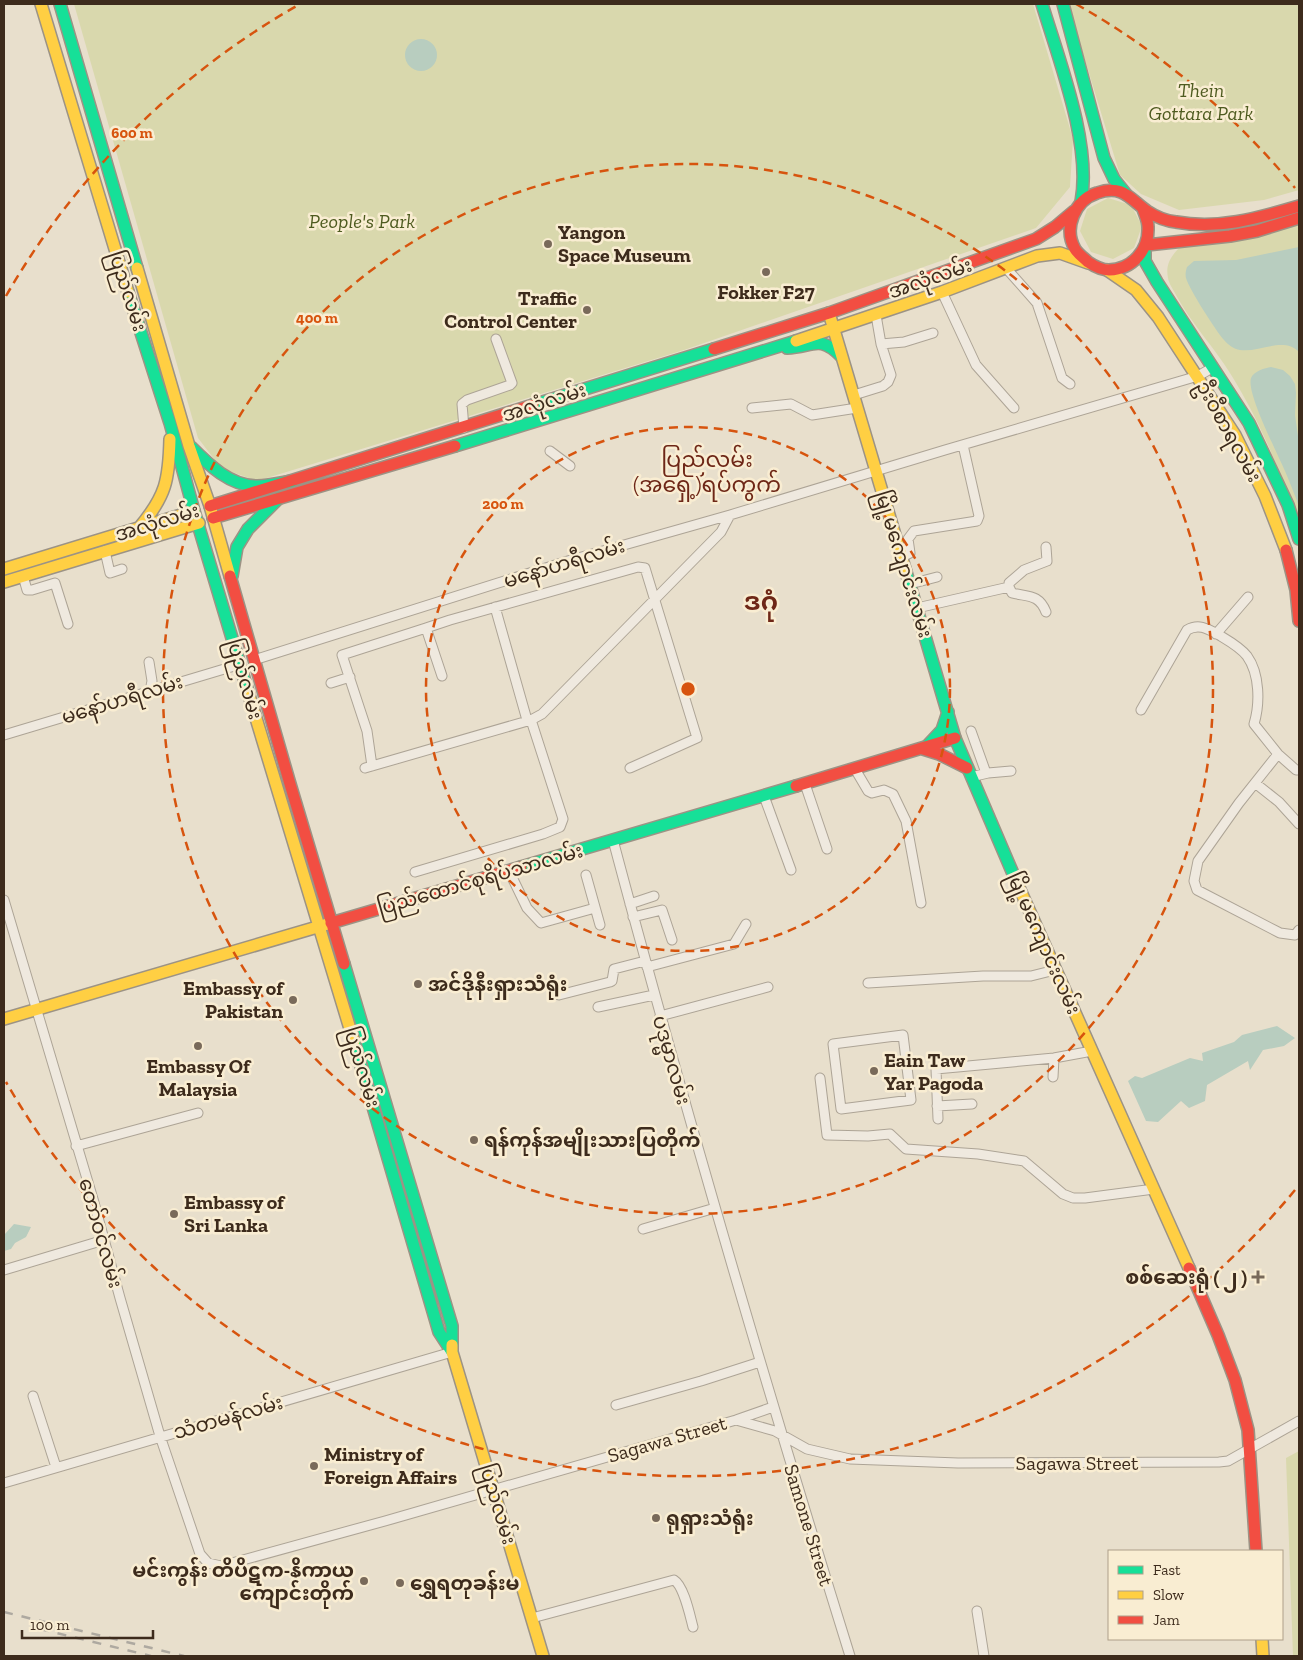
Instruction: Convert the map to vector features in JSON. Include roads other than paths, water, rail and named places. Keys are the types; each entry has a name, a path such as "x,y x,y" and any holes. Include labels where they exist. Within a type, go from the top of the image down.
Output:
{"main road":[{"name":"ပြည်လမ်း","path":"41,4 118,262 170,423 194,511 389,1157 439,1332 452,1352 543,1656"},
{"name":"ပြည်လမ်း","path":"60,4 452,1326 452,1352"},
{"path":"1042,4 1069,94 1082,155 1085,194 1078,207 1070,230 1074,249 1088,263 1107,270 1126,266 1134,262 1146,248 1150,226 1143,209 1136,200 1114,190 1102,191 1091,195 1078,207"},
{"path":"1062,4 1104,158 1114,179 1126,194"},
{"path":"1069,94 1086,90"},
{"path":"1143,209 1161,218 1181,224 1223,225 1262,217 1299,206"},
{"name":"အလုံလမ်း","path":"4,569 464,428 829,313 1036,239 1055,227 1078,207"},
{"path":"1146,248 1257,231 1299,218"},
{"name":"ဦးဝီစာရလမ်း","path":"1146,248 1145,260 1157,282 1249,423 1288,505 1298,534"},
{"name":"အလုံလမ်း","path":"4,582 834,329 942,292 1037,256 1060,253 1088,263"},
{"name":"ဦးဝီစာရလမ်း","path":"1107,270 1136,290 1158,317 1235,434 1265,496 1281,536 1296,590 1299,621"},
{"name":"မြို့မကျောင်းလမ်း","path":"829,313 955,738 1055,970 1218,1335 1235,1380 1248,1430 1256,1550"},
{"path":"774,347 793,348 813,343 826,343 843,358"},
{"path":"139,528 155,511 169,476 170,423"},
{"path":"190,446 211,467 241,483 255,486 292,481"},
{"path":"317,473 321,485"},
{"path":"231,580 238,547 248,529 280,498"},
{"path":"1281,536 1298,534"},
{"path":"922,750 942,730 948,712"},
{"name":"ပြည်ထောင်စုရိပ်သာလမ်း","path":"4,1018 922,750 955,738"},
{"path":"922,750 939,754 969,773"},
{"path":"1262,1640 1263,1656"}],"street":[{"path":"1006,268 1037,303 1062,378 1070,384"},
{"path":"942,292 976,365 1014,408"},
{"path":"854,395 883,386 888,382 891,375 881,344 876,315"},
{"path":"881,344 904,342 933,333"},
{"path":"464,428 462,404 467,400 512,383 496,339"},
{"name":"မနော်ဟရီလမ်း","path":"254,660 571,560 730,515 876,470 1198,376 1212,368"},
{"path":"752,408 791,404 812,415 858,408"},
{"path":"902,557 910,553 908,539 914,531 977,520 979,516 963,445"},
{"path":"550,451 570,466"},
{"path":"630,768 696,738 655,599 645,568 642,566 495,607 342,655 367,731 369,767 529,720 542,714 655,599 721,532 730,515"},
{"path":"1046,547 1048,561 1024,570 1009,583 1012,593 1040,600 1046,612"},
{"path":"104,551 110,573 122,569"},
{"path":"23,576 27,590 55,583 68,624"},
{"path":"910,584 937,577"},
{"path":"917,608 1009,588"},
{"path":"1216,634 1248,597"},
{"path":"415,872 543,834 560,827 563,819 529,720 495,607"},
{"path":"1141,710 1187,630 1193,626 1204,626 1235,645 1246,656 1253,670 1259,702 1254,724 1278,754 1296,770 1299,770"},
{"path":"426,628 442,676"},
{"path":"149,662 152,681 150,691"},
{"name":"မနော်ဟရီလမ်း","path":"4,735 241,664"},
{"path":"331,683 350,677"},
{"path":"971,731 986,773"},
{"path":"1278,754 1255,782 1198,861 1194,881 1197,890 1280,934 1294,935 1299,930"},
{"path":"855,769 868,790 872,793 884,790 892,794 906,821 921,903"},
{"path":"969,773 1011,771"},
{"path":"1255,782 1279,802 1299,824"},
{"path":"804,784 826,849"},
{"path":"764,796 790,870"},
{"name":"ပဒုမ္မာလမ်း","path":"613,840 654,995 769,1394"},
{"path":"509,871 526,908 540,923 595,908"},
{"path":"586,875 600,925"},
{"path":"630,904 654,896"},
{"name":"တော်ဝင်လမ်း","path":"4,900 160,1436 200,1554 208,1563"},
{"path":"633,917 662,910 672,940"},
{"path":"559,995 610,982 612,981 614,970 732,945 736,943 746,924"},
{"path":"868,983 982,976 1031,976 1055,970"},
{"path":"660,1016 768,987"},
{"path":"598,1007 654,995"},
{"path":"903,1035 911,1100 841,1109 833,1044 903,1035"},
{"path":"938,1119 936,1069 1054,1058 1092,1051"},
{"path":"1054,1058 1054,1077"},
{"path":"820,1078 827,1135 890,1134 906,1149 978,1154 1024,1161 1063,1194 1073,1198 1154,1189"},
{"path":"938,1106 972,1104"},
{"path":"76,1146 198,1113"},
{"path":"643,1229 715,1208"},
{"path":"4,1270 104,1240"},
{"name":"သံတမန်လမ်း","path":"4,1483 452,1352"},
{"path":"616,1405 760,1362"},
{"name":"Samone Street","path":"769,1394 850,1656"},
{"path":"33,1396 56,1467"},
{"path":"736,1420 772,1407"},
{"name":"Sagawa Street","path":"208,1563 221,1566 736,1420 780,1434 807,1449 850,1459 958,1463 1228,1461 1250,1447 1299,1422"},
{"path":"532,1618 674,1580 677,1581 681,1588 693,1628"},
{"path":"977,1611 984,1656"}],"railway":[{"path":"4,1612 184,1656"},
{"path":"40,1629 151,1656"}],"place":[{"name":"Yangon Space Museum","path":"548,244"},
{"name":"Fokker F27","path":"766,272"},
{"name":"Traffic Control Center","path":"587,310"},
{"name":"အင်ဒိုနီးရှားသံရုံး","path":"418,984"},
{"name":"Embassy of Pakistan","path":"293,1000"},
{"name":"Embassy Of Malaysia","path":"198,1046"},
{"name":"Eain Taw Yar Pagoda","path":"874,1071"},
{"name":"ရန်ကုန်အမျိုးသားပြတိုက်","path":"474,1140"},
{"name":"Embassy of Sri Lanka","path":"174,1214"},
{"name":"စစ်ဆေးရုံ ( ၂ )","path":"1258,1277"},
{"name":"Ministry of Foreign Affairs","path":"314,1466"},
{"name":"ရုရှားသံရုံး","path":"656,1518"},
{"name":"မင်းကွန်း တိပိဋက-နိကာယ ကျောင်းတိုက်","path":"364,1581"},
{"name":"ရွှေရတုခန်းမ","path":"400,1583"}],"district":[{"name":"ပြည်လမ်း (အရှေ့)ရပ်ကွက်","path":"707,472"},
{"name":"ဒဂုံ","path":"761,601"}],"park label":[{"name":"Thein Gottara Park","path":"1201,102"},
{"name":"People's Park","path":"362,221"}]}
